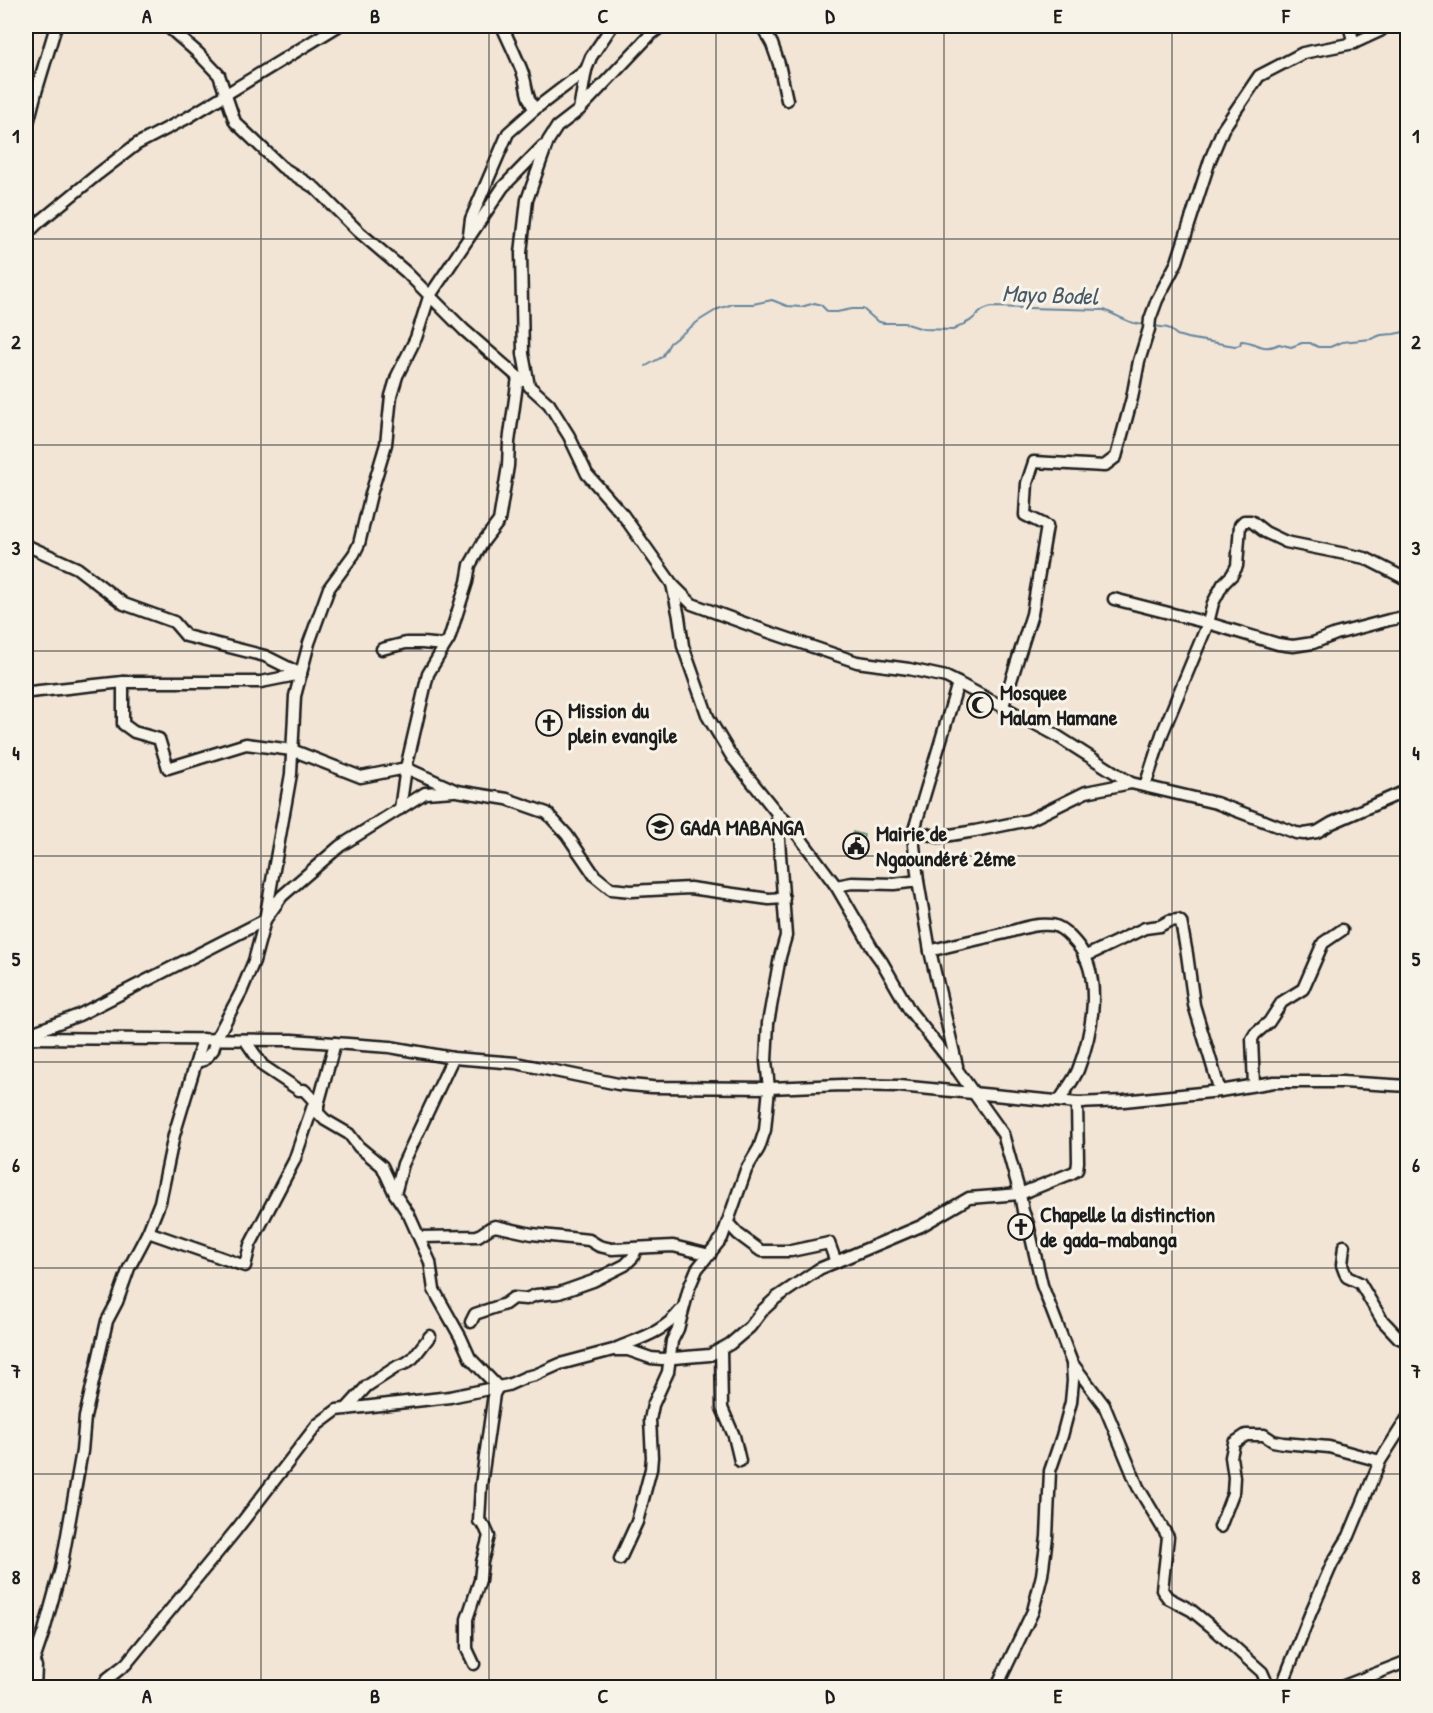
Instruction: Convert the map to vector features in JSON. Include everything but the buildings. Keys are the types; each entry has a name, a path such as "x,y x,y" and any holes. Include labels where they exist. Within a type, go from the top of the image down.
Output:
{"street":[{"path":"26,131 56,26"},
{"path":"167,26 219,75 235,122 282,167 315,188 358,231 406,272 464,330 549,404 569,436 587,474 623,515 672,584 693,604 857,662 946,677 1054,734 1131,783 1216,803 1275,826 1304,834 1317,832 1332,823 1407,790"},
{"path":"26,235 137,144 188,118 338,26"},
{"path":"502,26 514,49 530,104 535,109"},
{"path":"579,110 586,70 591,57 612,26"},
{"path":"196,1062 208,1056 241,992 254,961 265,920 291,774 295,696 309,643 329,588 359,544 370,494 386,444 391,396 397,376 416,338 429,297 503,187 548,141 557,128 579,110 650,35 662,26"},
{"path":"762,26 779,64 787,100"},
{"path":"1349,26 1354,43"},
{"path":"1003,706 1032,614 1047,526 1025,515 1026,483 1034,462 1104,466 1116,457 1132,398 1139,361 1157,300 1178,262 1210,160 1223,129 1259,76 1303,53 1354,43 1386,26"},
{"path":"469,235 471,219 508,133 586,70"},
{"path":"529,386 523,354 521,253 527,200 548,141"},
{"path":"400,809 406,768 428,674 449,639 468,582 470,565 483,542 499,521 518,377"},
{"path":"1145,786 1162,734 1208,623 1213,603 1223,584 1237,566 1240,525 1244,521 1251,521 1265,532 1286,542 1365,558 1407,580"},
{"path":"26,548 28,546 77,568 124,604 174,622 186,636 265,656 301,674"},
{"path":"672,584 683,646 708,717 732,756 777,813 792,827 836,886 910,1011 958,1071 1003,1134 1042,1285 1072,1363 1104,1406 1138,1487 1168,1537 1162,1590 1168,1598 1191,1610 1213,1628 1262,1672 1269,1688"},
{"path":"1114,598 1278,644 1293,646 1313,643 1336,634 1389,620 1407,618"},
{"path":"382,649 405,643 445,645 449,639"},
{"path":"30,692 123,682 261,682 301,674"},
{"path":"123,682 123,724 134,732 159,740 168,768 246,744 292,750 361,777 406,768 457,791"},
{"path":"958,683 913,836 930,951 958,1071"},
{"path":"913,836 927,834 938,837 1013,824 1029,820 1086,792 1131,783"},
{"path":"26,1037 79,1015 265,920 282,896 340,846 425,793 457,791 507,799 547,813 567,835 595,876 611,889 631,891 690,888 769,899 784,898"},
{"path":"620,1559 637,1522 651,1469 650,1419 653,1405 668,1372 672,1341 678,1329 682,1309 697,1269 722,1238 746,1170 759,1148 765,1130 769,1088 766,1061 768,1023 786,936 777,813"},
{"path":"836,886 852,883 894,884 918,881"},
{"path":"1084,957 1145,928 1160,926 1169,921 1181,922 1194,1005 1220,1091"},
{"path":"930,951 1033,926 1053,925 1067,932 1080,947 1089,969 1093,996 1092,1023 1078,1071 1059,1101"},
{"path":"1254,1085 1252,1039 1269,1022 1282,1002 1303,989 1323,943 1342,930"},
{"path":"26,1037 292,1040 390,1047 453,1058 516,1063 618,1084 652,1087 899,1086 1077,1103 1124,1101 1220,1091 1274,1082 1342,1082 1407,1086"},
{"path":"26,1684 62,1569 82,1451 85,1417 100,1357 104,1330 129,1268 148,1232 160,1202 174,1135 203,1039"},
{"path":"245,1040 263,1066 298,1090 304,1090 316,1103 318,1113 325,1120 349,1134 359,1147 382,1166 420,1237 430,1262 434,1290 470,1358 498,1388"},
{"path":"148,1232 245,1266 250,1245 294,1161 335,1043"},
{"path":"395,1194 403,1164 453,1058"},
{"path":"613,1350 628,1350 651,1358 710,1355 730,1344 750,1327 776,1298 819,1269 921,1226 969,1198 1020,1194 1072,1173 1077,1170 1077,1103"},
{"path":"728,1223 738,1234 761,1251 791,1251 829,1243 836,1262"},
{"path":"420,1237 478,1236 495,1226 532,1234 589,1239 599,1246 612,1249 673,1246 710,1255"},
{"path":"1344,1246 1342,1265 1347,1277 1360,1283 1382,1320 1399,1338 1407,1342"},
{"path":"471,1322 475,1314 505,1304 513,1298 526,1299 536,1295 559,1293 593,1281 625,1265 633,1257 636,1249"},
{"path":"102,1688 107,1679 126,1664 236,1530 317,1425 337,1410 450,1397 498,1388 542,1373 560,1364 613,1350 649,1336 663,1328 682,1309"},
{"path":"346,1408 367,1386 413,1358 430,1336"},
{"path":"721,1349 722,1408 734,1436 740,1461"},
{"path":"996,1688 1034,1611 1047,1537 1050,1471 1071,1402 1072,1363"},
{"path":"474,1664 467,1649 467,1619 480,1580 489,1536 479,1521 481,1485 494,1394 498,1388"},
{"path":"1281,1688 1332,1564 1349,1536 1380,1461 1407,1417"},
{"path":"1220,1527 1233,1493 1234,1477 1230,1457 1234,1443 1246,1435 1264,1435 1273,1441 1290,1445 1310,1444 1329,1447 1380,1461"},
{"path":"34,1660 37,1669 35,1688"},
{"path":"1339,1688 1407,1661"}],"green space":[{"path":"853,832 864,835 859,858 847,855"}],"waterway":[{"name":"Mayo Bodel","path":"646,366 662,357 670,343 718,309 733,304 753,304 772,300 787,306 801,307 815,303 828,312 863,309 877,321 904,323 923,329 953,330 991,307 1104,310 1145,325"},
{"name":"Mayo Bodel","path":"1154,326 1168,328 1177,335 1187,338 1235,346 1240,345 1241,341 1247,341 1264,347 1279,344 1291,347 1302,343 1330,347 1342,342 1371,339 1408,331"},
{"path":"465,1683 468,1688"}],"place":[{"name":"Mosquee Malam Hamane","path":"980,705"},
{"name":"Mission du plein evangile","path":"549,723"},
{"name":"GAdA MABANGA","path":"660,827"},
{"name":"Mairie de Ngaoundéré 2éme","path":"856,846"},
{"name":"Chapelle la distinction de gada-mabanga","path":"1021,1227"}]}
